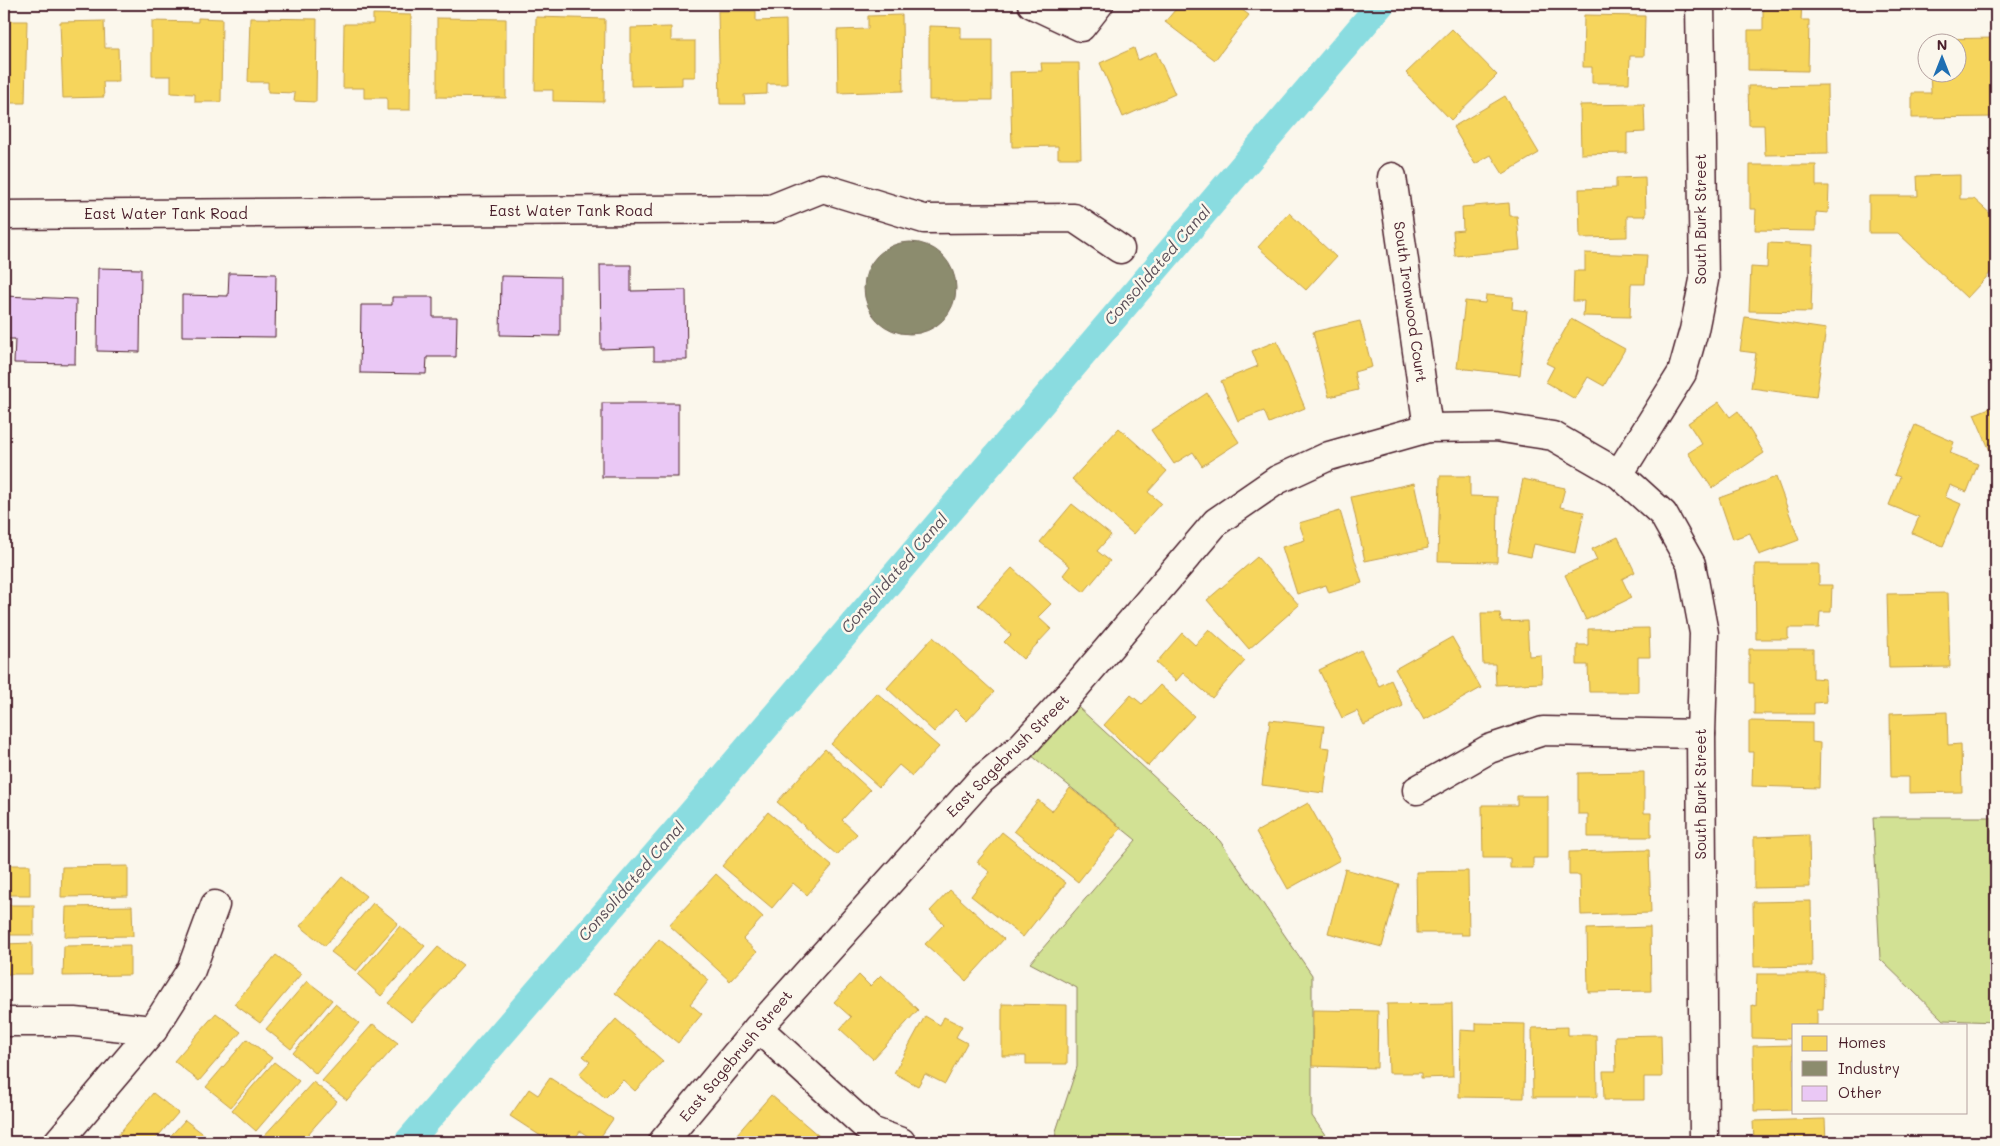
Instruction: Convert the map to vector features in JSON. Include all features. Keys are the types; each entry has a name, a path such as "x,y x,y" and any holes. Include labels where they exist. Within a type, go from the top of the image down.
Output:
{"street":[{"path":"1032,4 1081,27 1099,4"},
{"name":"South Burk Street","path":"1619,474 1682,374 1694,330 1704,280 1700,4"},
{"name":"South Ironwood Court","path":"1392,177 1428,428"},
{"name":"East Water Tank Road","path":"4,214 771,209 823,188 924,219 1074,218 1120,249"},
{"name":"South Burk Street","path":"1428,428 1496,427 1553,436 1619,474 1663,514 1691,564 1704,633 1701,734 1704,1142"},
{"name":"East Sagebrush Street","path":"663,1142 758,1028 981,780 1021,747 1067,698 1216,522 1277,480 1330,456 1428,428"},
{"path":"1417,790 1489,749 1542,731 1701,734"},
{"path":"58,1142 153,1030 191,970 215,905"},
{"path":"4,1022 75,1022 153,1030"},
{"path":"758,1028 871,1130 901,1142"}],"green space":[{"path":"1067,697 1175,796 1220,841 1312,975 1312,1116 1330,1142 1055,1142 1056,1131 1077,1067 1077,988 1030,963 1136,840 1021,747"},
{"path":"1873,817 1991,817 1991,909 1996,910 1996,1022 1943,1020 1880,959"}],"building: Homes":[{"path":"1180,4 1234,4 1249,15 1215,60 1165,22"},
{"path":"1583,4 1640,4 1583,5"},
{"path":"1763,4 1802,4 1801,20 1809,20 1808,71 1748,70 1748,30 1763,30"},
{"path":"718,11 756,11 756,21 786,20 787,84 767,84 767,94 744,95 745,104 720,104"},
{"path":"373,14 411,15 410,110 387,110 387,98 364,98 364,88 343,88 344,24 373,24"},
{"path":"902,15 903,91 838,93 837,30 868,29 868,16"},
{"path":"1584,15 1645,16 1644,56 1630,56 1629,83 1592,83 1592,67 1583,67"},
{"path":"536,17 605,19 604,102 553,101 553,90 535,90"},
{"path":"198,18 222,19 221,102 195,102 195,94 171,93 171,76 152,76 152,21 198,22"},
{"path":"250,18 317,19 316,102 294,101 295,93 268,92 268,82 248,82"},
{"path":"437,18 506,19 506,98 437,97"},
{"path":"4,21 27,21 25,103 4,103"},
{"path":"104,21 105,48 118,48 119,82 103,82 104,97 63,98 60,22"},
{"path":"929,26 961,27 961,39 992,39 992,100 929,100"},
{"path":"671,27 671,41 695,41 695,77 682,77 682,85 631,86 631,28"},
{"path":"1452,29 1497,75 1451,120 1406,73"},
{"path":"1968,38 1996,38 1996,117 1912,118 1912,93 1931,93 1930,82 1968,82"},
{"path":"1134,48 1138,60 1156,52 1175,94 1123,117 1100,63"},
{"path":"1041,63 1079,63 1081,158 1058,158 1058,146 1012,147 1010,72 1042,71"},
{"path":"1827,85 1828,154 1765,155 1764,125 1749,125 1748,86"},
{"path":"1505,96 1539,153 1503,174 1491,155 1475,164 1453,127"},
{"path":"1644,104 1645,132 1627,133 1627,153 1581,154 1580,105"},
{"path":"1750,165 1816,165 1816,186 1829,186 1828,213 1816,212 1816,231 1755,230 1756,209 1750,209"},
{"path":"1960,175 1960,199 1974,199 1994,217 1994,233 1996,235 1996,267 1967,298 1898,233 1869,233 1869,196 1918,196 1917,176"},
{"path":"1645,177 1646,216 1627,216 1627,237 1580,238 1579,189 1616,188 1616,178"},
{"path":"1509,203 1510,216 1517,216 1520,250 1455,256 1453,231 1463,230 1462,207"},
{"path":"1289,213 1336,257 1306,290 1258,247"},
{"path":"1768,243 1813,245 1811,312 1749,311 1751,267 1767,268"},
{"path":"1585,253 1647,255 1645,284 1631,284 1630,317 1583,316 1584,301 1573,301 1574,271 1585,271"},
{"path":"1486,295 1513,297 1512,309 1527,311 1520,375 1457,368 1465,301 1485,303"},
{"path":"1745,317 1826,329 1816,397 1751,388 1756,353 1740,351"},
{"path":"1571,319 1625,349 1604,386 1588,377 1575,399 1546,382 1554,367 1546,363"},
{"path":"1360,321 1372,367 1354,372 1358,390 1329,397 1313,332"},
{"path":"1277,341 1305,408 1269,423 1264,411 1238,421 1221,381 1258,366 1252,351"},
{"path":"1207,393 1239,442 1202,466 1193,452 1174,464 1151,430"},
{"path":"1719,402 1730,417 1738,411 1764,453 1712,488 1688,453 1702,444 1688,423"},
{"path":"1995,406 1996,459 1994,460 1974,414"},
{"path":"1915,425 1954,442 1950,453 1978,464 1967,492 1950,485 1945,497 1961,504 1943,546 1912,533 1919,517 1889,505 1900,477 1894,475"},
{"path":"1119,428 1167,471 1148,492 1161,503 1133,534 1072,479"},
{"path":"1440,476 1470,476 1470,496 1498,497 1497,562 1438,561"},
{"path":"1776,477 1799,540 1759,555 1750,533 1733,539 1719,498"},
{"path":"1523,479 1565,488 1560,507 1584,512 1575,553 1534,544 1531,557 1508,552"},
{"path":"1414,483 1428,548 1365,561 1351,497"},
{"path":"1072,504 1111,535 1097,551 1110,561 1084,592 1063,575 1070,566 1040,542"},
{"path":"1340,511 1362,583 1329,593 1326,585 1297,594 1282,547 1305,540 1299,523"},
{"path":"1618,537 1635,572 1622,579 1631,598 1586,620 1565,575 1597,560 1592,549"},
{"path":"1257,557 1299,605 1249,649 1207,600"},
{"path":"1755,564 1819,564 1819,585 1832,585 1831,612 1820,612 1819,628 1788,628 1788,639 1756,639"},
{"path":"1012,568 1051,604 1038,617 1051,629 1023,659 1004,642 1011,635 978,605"},
{"path":"1948,593 1950,667 1889,668 1887,594"},
{"path":"1481,613 1500,613 1501,622 1527,621 1529,656 1541,655 1542,683 1496,685 1495,664 1483,664"},
{"path":"1649,628 1650,657 1638,657 1638,692 1589,692 1588,665 1577,665 1577,645 1588,645 1588,629"},
{"path":"1209,629 1245,661 1212,698 1183,673 1176,681 1156,663 1182,633 1195,645"},
{"path":"933,637 994,692 967,721 955,709 934,732 887,688"},
{"path":"1452,637 1481,688 1424,720 1395,669"},
{"path":"1749,649 1813,649 1813,678 1825,679 1826,702 1814,703 1814,714 1754,714 1754,683 1749,683"},
{"path":"1361,650 1379,686 1391,680 1403,706 1364,725 1357,711 1342,718 1319,670"},
{"path":"1160,685 1194,716 1148,766 1104,725 1131,695 1142,704"},
{"path":"877,693 939,747 912,776 899,765 879,787 831,744"},
{"path":"1947,712 1948,745 1961,744 1962,792 1909,793 1909,777 1891,777 1890,714"},
{"path":"1270,720 1324,726 1321,747 1330,748 1324,793 1262,785"},
{"path":"1749,721 1812,722 1812,742 1820,743 1819,788 1752,786 1753,752 1749,752"},
{"path":"825,749 870,790 842,820 857,834 837,855 777,802"},
{"path":"1644,772 1644,813 1651,813 1651,837 1588,837 1588,814 1578,814 1578,773"},
{"path":"1070,788 1121,828 1078,882 1014,831 1038,800 1052,811"},
{"path":"1517,796 1548,796 1548,858 1533,858 1533,868 1510,868 1510,858 1483,858 1482,805 1517,805"},
{"path":"1308,803 1340,860 1288,889 1256,832"},
{"path":"768,812 832,866 807,895 793,883 772,908 722,866"},
{"path":"1002,832 1066,883 1023,937 971,896 990,872 977,862"},
{"path":"1809,835 1810,887 1754,888 1754,837"},
{"path":"1649,850 1651,913 1581,915 1580,875 1569,875 1569,852"},
{"path":"4,865 30,865 30,895 4,895"},
{"path":"128,866 128,896 61,897 62,867"},
{"path":"1345,869 1399,884 1382,947 1328,933"},
{"path":"1468,871 1469,935 1461,935 1461,933 1417,933 1416,872"},
{"path":"716,874 763,917 743,939 757,952 730,981 669,925"},
{"path":"342,877 366,896 325,946 300,926"},
{"path":"950,890 1004,939 966,981 925,944 944,924 930,911"},
{"path":"1811,901 1812,966 1754,967 1753,902"},
{"path":"373,903 398,923 356,971 331,952"},
{"path":"4,905 34,905 34,935 4,935"},
{"path":"132,906 133,936 65,937 66,907"},
{"path":"400,926 425,946 381,996 358,975"},
{"path":"1650,927 1651,991 1588,992 1587,929"},
{"path":"659,939 709,980 690,1004 702,1014 678,1043 615,993"},
{"path":"32,943 32,974 4,974 4,944"},
{"path":"130,945 130,975 63,976 64,946"},
{"path":"438,947 463,966 412,1022 388,1003"},
{"path":"276,955 301,974 260,1023 234,1004"},
{"path":"1757,974 1824,974 1823,1009 1817,1009 1817,1024 1792,1024 1792,1039 1752,1038 1752,1005 1756,1006"},
{"path":"859,975 870,986 881,975 918,1010 873,1059 840,1029 851,1017 834,1002"},
{"path":"307,981 332,1000 291,1049 266,1029"},
{"path":"1452,1003 1453,1077 1421,1078 1421,1073 1389,1073 1387,1004"},
{"path":"335,1004 359,1023 316,1074 293,1053"},
{"path":"1002,1004 1067,1005 1067,1064 1026,1064 1026,1056 1002,1056"},
{"path":"1313,1010 1378,1011 1377,1068 1312,1066"},
{"path":"216,1013 241,1032 199,1081 174,1061"},
{"path":"925,1016 940,1025 944,1017 962,1026 956,1037 967,1043 945,1084 925,1074 918,1086 894,1073"},
{"path":"616,1019 663,1061 635,1091 623,1080 605,1098 579,1074 590,1062 583,1056"},
{"path":"1476,1023 1525,1024 1524,1098 1459,1097 1460,1030 1476,1031"},
{"path":"373,1024 398,1043 347,1100 322,1081"},
{"path":"1568,1027 1568,1035 1596,1035 1597,1097 1533,1097 1532,1028"},
{"path":"1661,1035 1662,1077 1644,1077 1644,1100 1604,1100 1603,1071 1616,1071 1615,1036"},
{"path":"247,1039 272,1058 231,1107 206,1087"},
{"path":"1792,1045 1792,1110 1754,1111 1753,1046"},
{"path":"274,1062 299,1081 256,1131 232,1110"},
{"path":"550,1078 613,1119 597,1142 580,1131 573,1142 550,1142 510,1116 529,1089 538,1095"},
{"path":"313,1082 337,1101 301,1142 267,1142 262,1138"},
{"path":"153,1093 178,1113 153,1142 112,1142"},
{"path":"771,1095 826,1142 730,1142"},
{"path":"1825,1119 1826,1142 1754,1142 1753,1121"},
{"path":"185,1120 210,1139 207,1142 165,1142"}],"building: Industry":[{"path":"910,242 927,246 942,256 952,271 956,288 952,305 942,320 927,330 910,334 893,330 878,320 868,305 864,288 868,271 878,256 893,246"}],"building: Other":[{"path":"600,265 631,265 631,291 686,290 687,360 654,360 654,347 601,349"},
{"path":"98,268 141,269 140,352 97,351"},
{"path":"229,273 276,274 275,337 182,336 182,295 228,296"},
{"path":"501,276 560,277 560,336 500,335"},
{"path":"4,296 76,299 75,364 14,363 15,339 4,339"},
{"path":"392,297 433,297 433,317 457,317 456,357 427,357 426,374 360,373 361,305 392,305"},
{"path":"602,403 678,403 678,477 602,477"}],"waterway":[{"name":"Consolidated Canal","path":"408,1142 736,762 1381,4"}]}
